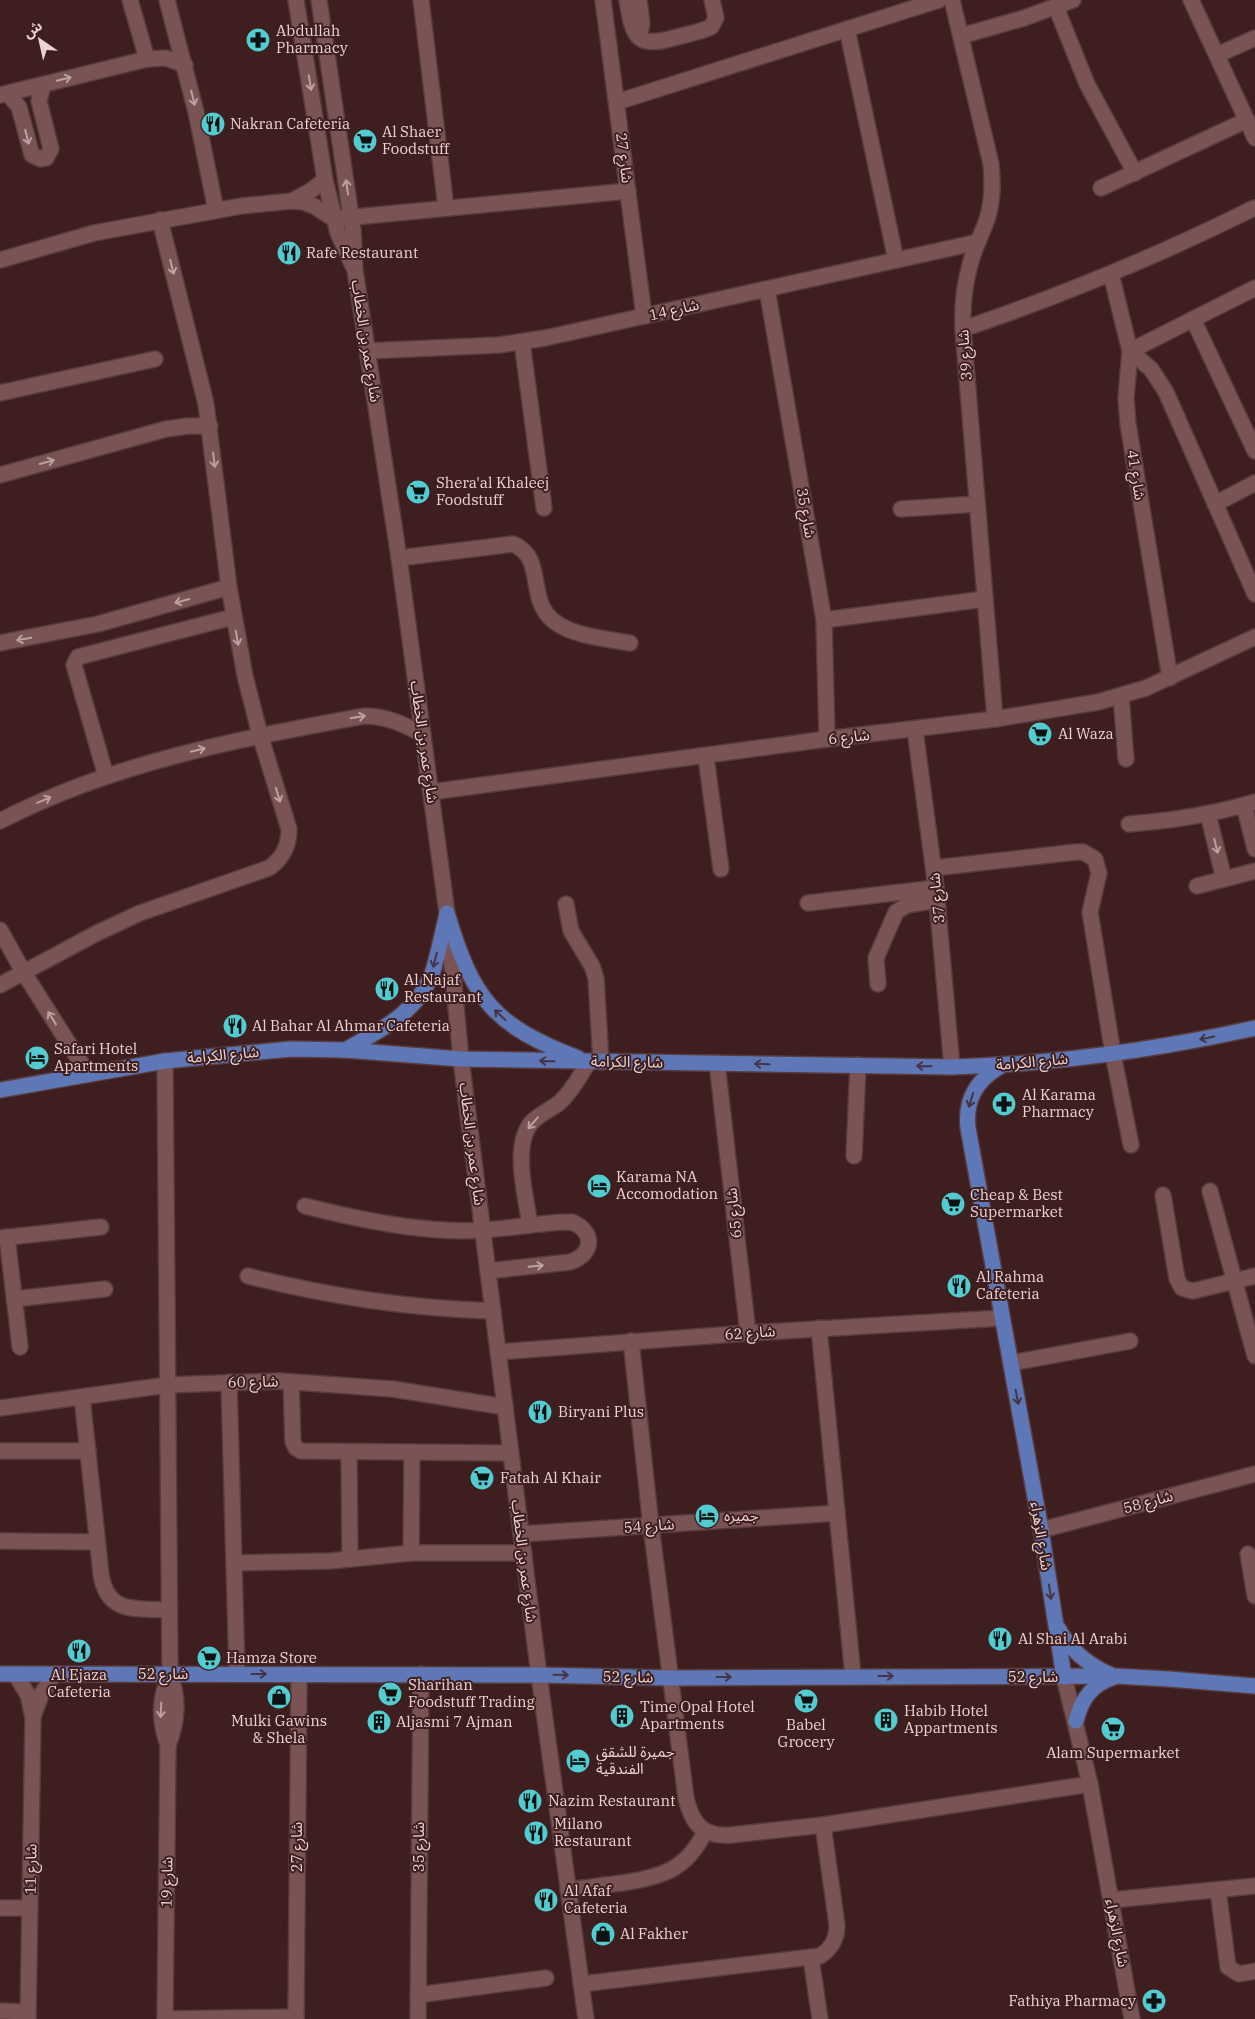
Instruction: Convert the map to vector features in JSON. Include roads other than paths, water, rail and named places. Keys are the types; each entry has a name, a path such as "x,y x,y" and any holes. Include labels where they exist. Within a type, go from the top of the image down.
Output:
{"main road":[{"path":"345,1050 390,1024 412,1006 432,974 448,913"},
{"path":"448,913 466,970 488,1003 501,1017 533,1039 595,1062"},
{"name":"شارع الكرامة","path":"0,1090 166,1061 291,1049 345,1050 461,1059 717,1064 1002,1066 1113,1054 1255,1028"},
{"name":"شارع الزهراء","path":"1002,1066 981,1080 969,1103 967,1116 1041,1530 1064,1677"},
{"path":"1054,1620 1069,1645 1078,1655 1090,1664 1115,1676"},
{"name":"شارع 52","path":"0,1674 421,1674 671,1678 1115,1676 1255,1686"},
{"path":"1076,1721 1082,1702 1088,1693 1096,1686 1115,1676"}],"street":[{"path":"130,0 147,59"},
{"path":"167,0 207,160 216,210"},
{"name":"شارع عمر بن الخطاب","path":"296,0 325,180 334,219 343,245 355,270"},
{"name":"شارع عمر بن الخطاب","path":"320,0 351,218 355,270 399,558 448,913 461,1059 539,1675 586,2019"},
{"path":"421,0 446,208"},
{"name":"شارع 27","path":"603,0 644,316"},
{"path":"627,0 632,25 639,37 648,42 657,42 711,27 716,18 712,0"},
{"path":"639,0 642,24 639,37"},
{"path":"617,102 939,0"},
{"name":"شارع 39","path":"952,0 991,164 993,184 986,224 970,263 965,285 962,307 962,330 995,719"},
{"path":"961,36 1001,26 1073,0"},
{"path":"1191,0 1255,138"},
{"path":"1056,7 1088,84 1135,172"},
{"path":"847,29 896,260"},
{"path":"1217,55 1255,38"},
{"path":"4,95 147,59 166,58 185,66"},
{"path":"4,95 19,107 32,155 41,159 49,154 51,149 39,101 43,84"},
{"path":"314,107 316,110 325,112 335,105"},
{"path":"1101,188 1247,120"},
{"path":"292,201 309,192 325,180"},
{"path":"0,260 94,233 216,210 292,201 314,206 334,219 628,191"},
{"path":"962,330 1111,274 1254,208"},
{"path":"0,985 97,933 140,913 260,871 277,863 287,847 288,829 260,735 233,617 210,426 202,383 160,220"},
{"name":"شارع 14","path":"367,351 522,342 978,242"},
{"name":"شارع 41","path":"1111,274 1130,351 1126,398 1128,424 1170,678"},
{"path":"1255,288 1130,351 1151,369 1159,380 1255,594"},
{"name":"شارع 35","path":"767,289 824,620 828,739"},
{"path":"1193,319 1255,451"},
{"path":"522,342 544,508"},
{"path":"0,393 155,359"},
{"path":"0,475 171,428 210,426"},
{"path":"1215,504 1255,483"},
{"path":"901,508 977,504"},
{"path":"399,558 513,544 522,548 529,555 541,605 556,623 578,632 630,643"},
{"path":"0,643 98,624 229,587"},
{"path":"824,620 985,599"},
{"path":"106,776 74,665 78,657 233,617"},
{"name":"شارع 6","path":"431,792 706,757 828,739 915,730 1098,702 1121,696 1170,678 1255,638"},
{"path":"1121,696 1126,759"},
{"path":"0,821 38,803 106,776 167,758 260,735 364,716 388,718 423,735"},
{"name":"شارع 37","path":"915,730 937,894 952,1066"},
{"path":"706,757 721,869"},
{"path":"1129,824 1169,821 1208,814 1249,803 1255,849"},
{"path":"1208,814 1224,878"},
{"path":"934,868 1076,852 1083,852 1095,859 1099,873 1090,912 1113,1054 1131,1146"},
{"path":"1198,886 1255,871"},
{"path":"808,903 937,894"},
{"path":"878,984 876,958 896,912 907,905 937,894"},
{"path":"530,1226 521,1157 523,1139 532,1123 561,1101 595,1062 596,978 592,966 571,931 566,904"},
{"path":"0,930 24,973 88,1074"},
{"name":"شارع 19","path":"165,2019 168,1745 161,1722 160,1709 163,1692 170,1674 166,1061"},
{"name":"شارع 65","path":"717,1064 748,1333"},
{"path":"854,1156 858,1065"},
{"path":"1210,1191 1255,1356"},
{"path":"1162,1195 1179,1284 1182,1288 1193,1291 1255,1276"},
{"path":"305,1206 384,1223 447,1230 483,1230 572,1222 586,1231 588,1246 584,1254 578,1259 570,1262 488,1271"},
{"path":"20,1347 3,1237 100,1227"},
{"path":"248,1276 347,1298 435,1309 493,1311"},
{"path":"14,1299 105,1289"},
{"name":"شارع 62","path":"498,1352 820,1328 1002,1318"},
{"path":"820,1328 853,1676"},
{"path":"631,1341 651,1526 689,1812 705,1832 718,1836 823,1825 1090,1784"},
{"path":"1010,1363 1130,1341"},
{"path":"229,1382 237,1674"},
{"name":"شارع 60","path":"0,1408 167,1385 229,1382 291,1382 393,1389 505,1407"},
{"path":"291,1382 293,1442 296,1448 307,1451 349,1452 511,1453"},
{"path":"82,1397 104,1591 114,1603 121,1606 169,1610"},
{"path":"0,1451 88,1451"},
{"path":"349,1452 350,1559"},
{"path":"411,1553 412,1452"},
{"name":"شارع 58","path":"1041,1530 1255,1474"},
{"name":"شارع 54","path":"521,1534 837,1513"},
{"path":"0,1541 97,1542"},
{"path":"234,1563 306,1563 411,1553 524,1554"},
{"path":"1248,1554 1255,1596"},
{"name":"شارع 11","path":"15,1674 28,1695 33,1718 28,2015"},
{"name":"شارع 11","path":"33,1718 41,1695 54,1674"},
{"name":"شارع 27","path":"296,2018 299,1674"},
{"name":"شارع 35","path":"418,2019 421,1674"},
{"name":"شارع الزهراء","path":"1064,1677 1090,1784 1132,2019"},
{"path":"581,1984 820,1956 828,1950 837,1934 823,1825"},
{"path":"568,1890 652,1878 666,1873 690,1856 699,1845 705,1832"},
{"path":"1111,1900 1255,1886"},
{"path":"1218,1890 1228,1967 1239,1974 1255,1971"},
{"path":"0,1908 30,1908"},
{"path":"811,1958 820,2019"},
{"path":"418,1995 546,1978"},
{"path":"0,2011 28,2015"},
{"path":"165,2019 296,2018"}],"place":[{"name":"Abdullah Pharmacy","path":"258,40"},
{"name":"Nakran Cafeteria","path":"213,124"},
{"name":"Al Shaer Foodstuff","path":"365,141"},
{"name":"Rafe Restaurant","path":"289,253"},
{"name":"Shera'al Khaleej Foodstuff","path":"418,492"},
{"name":"Al Waza","path":"1040,734"},
{"name":"Al Najaf Restaurant","path":"387,989"},
{"name":"Al Bahar Al Ahmar Cafeteria","path":"235,1026"},
{"name":"Safari Hotel Apartments","path":"37,1058"},
{"name":"Al Karama Pharmacy","path":"1004,1104"},
{"name":"Karama NA Accomodation","path":"599,1186"},
{"name":"Cheap & Best Supermarket","path":"953,1204"},
{"name":"Al Rahma Cafeteria","path":"959,1286"},
{"name":"Biryani Plus","path":"540,1412"},
{"name":"Fatah Al Khair","path":"482,1478"},
{"name":"جميره","path":"707,1516"},
{"name":"Al Shai Al Arabi","path":"1000,1639"},
{"name":"Al Ejaza Cafeteria","path":"79,1651"},
{"name":"Hamza Store","path":"209,1658"},
{"name":"Sharihan Foodstuff Trading","path":"390,1694"},
{"name":"Mulki Gawins & Shela","path":"279,1697"},
{"name":"Babel Grocery","path":"806,1701"},
{"name":"Time Opal Hotel Apartments","path":"622,1716"},
{"name":"Habib Hotel Appartments","path":"886,1720"},
{"name":"Aljasmi 7 Ajman","path":"379,1722"},
{"name":"Alam Supermarket","path":"1113,1729"},
{"name":"جميرة للشقق الفندقية","path":"578,1761"},
{"name":"Nazim Restaurant","path":"530,1801"},
{"name":"Milano Restaurant","path":"536,1833"},
{"name":"Al Afaf Cafeteria","path":"546,1900"},
{"name":"Al Fakher","path":"603,1934"},
{"name":"Fathiya Pharmacy","path":"1154,2001"}]}
